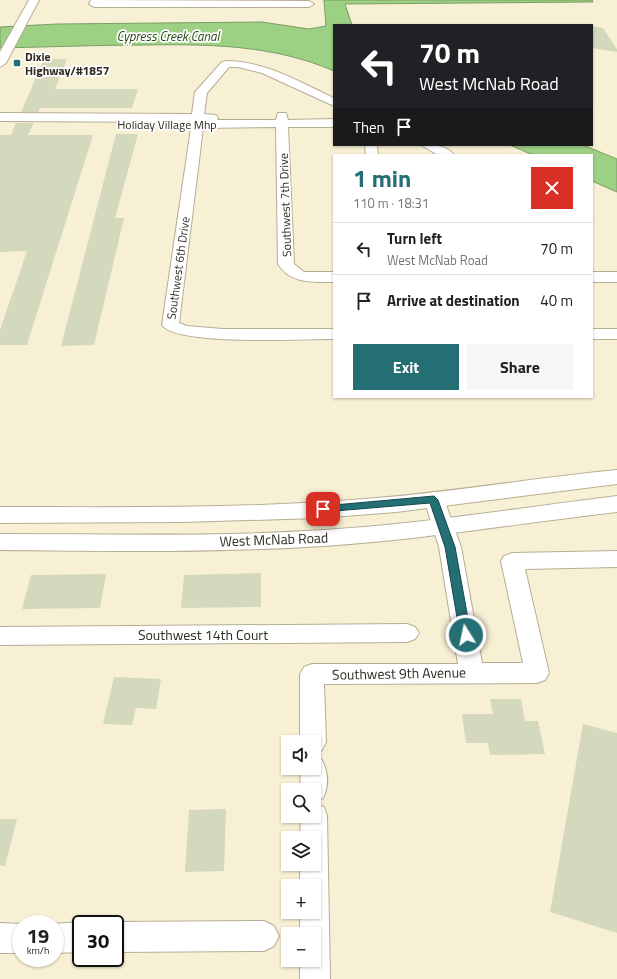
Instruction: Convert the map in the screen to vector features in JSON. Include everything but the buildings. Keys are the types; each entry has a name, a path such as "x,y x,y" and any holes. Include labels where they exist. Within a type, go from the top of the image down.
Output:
{"main road":[{"path":"0,63 34,0"},
{"name":"West McNab Road","path":"0,515 300,510 365,507 434,500 617,477"},
{"name":"West McNab Road","path":"0,542 272,540 363,535 444,527 617,504"}],"street":[{"path":"95,2 278,2 309,4"},
{"name":"Holiday Village Mhp","path":"198,121 201,92 226,64 236,62 258,68 333,102"},
{"name":"Holiday Village Mhp","path":"0,125 282,119 333,114"},
{"name":"Holiday Village Mhp","path":"0,118 198,121"},
{"name":"Holiday Village Mhp","path":"282,119 333,123"},
{"name":"Southwest 7th Drive","path":"282,119 286,264 288,269 298,275 333,277"},
{"name":"Southwest 6th Drive","path":"198,121 170,325 184,331 223,334 333,334"},
{"path":"429,146 446,154"},
{"path":"593,277 617,278"},
{"path":"593,334 617,334"},
{"name":"Southwest 9th Avenue","path":"313,735 312,674 472,673 450,547 434,500"},
{"path":"472,673 537,673 512,561 617,559"},
{"name":"Southwest 14th Court","path":"0,636 407,633"},
{"path":"314,823 315,979"},
{"path":"124,937 264,936"},
{"path":"0,938 12,938"}],"water":[{"name":"Cypress Creek Canal","path":"324,0 592,0 593,2 345,4 352,24 333,24 333,71 311,62 265,51 218,46 128,45 0,48 0,27 57,24 262,22 309,29 326,26"},
{"path":"512,146 585,146 617,159 617,192 593,181 593,154 531,154"}],"place":[{"name":"Dixie Highway/#1857","path":"17,63"}],"route":[{"path":"323,509 365,507 434,500 450,547 466,635"}]}
